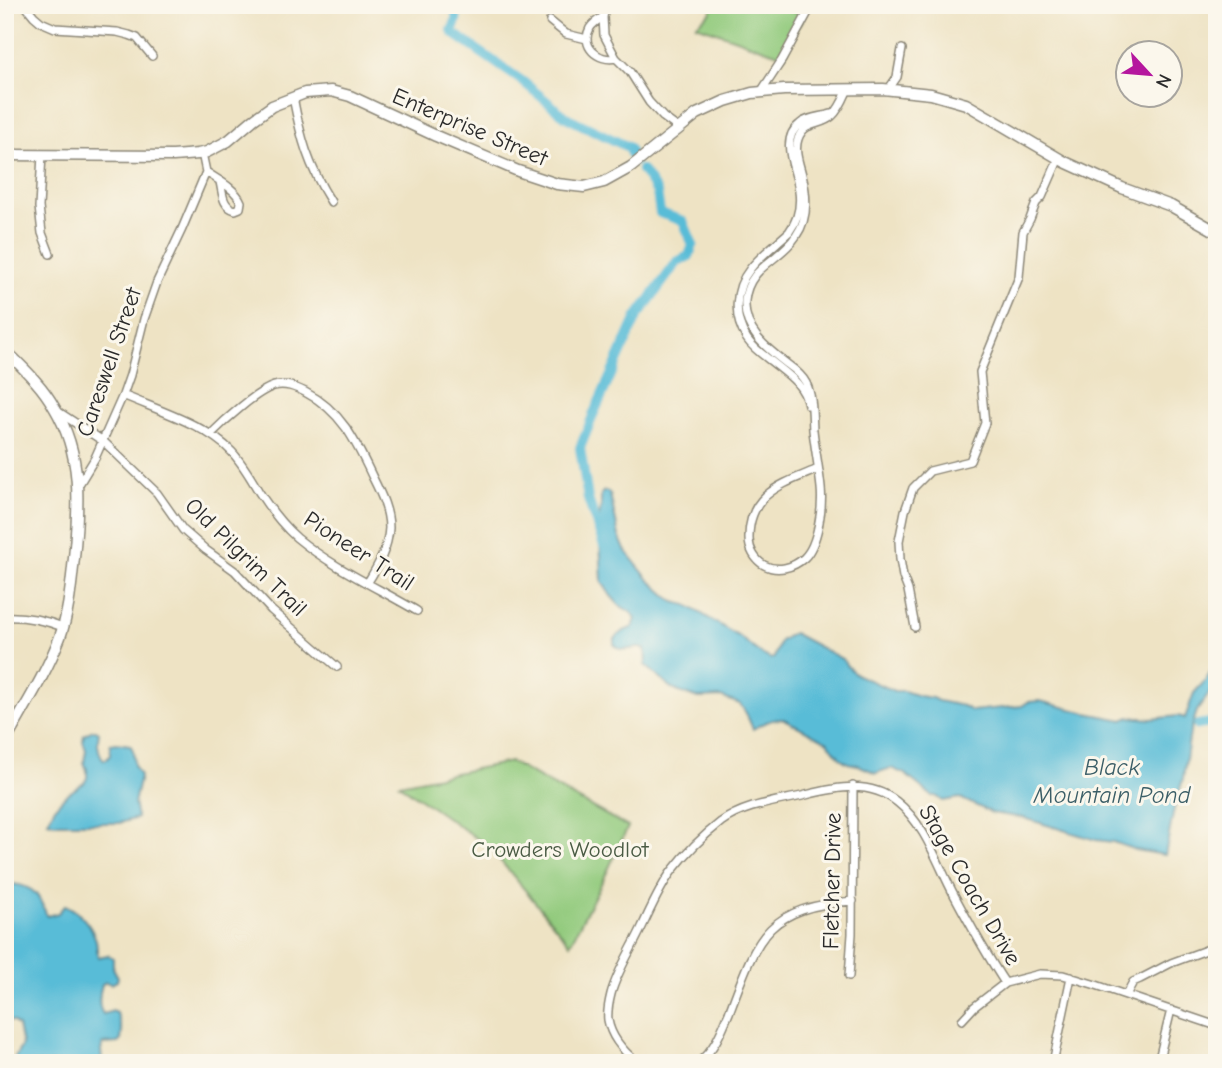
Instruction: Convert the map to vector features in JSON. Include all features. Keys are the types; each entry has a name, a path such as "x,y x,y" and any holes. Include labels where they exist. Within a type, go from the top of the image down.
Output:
{"main road":[{"name":"Enterprise Street","path":"5,155 173,156 202,153 228,141 272,106 293,97 323,90 350,96 490,160 542,180 569,186 591,186 617,176 641,160 697,114 740,96 761,92 888,90 931,94 957,101 1061,160 1122,188 1171,206 1217,232"},
{"path":"5,350 38,384 57,411 73,451 78,487"},
{"name":"Careswell Street","path":"5,742 48,665 63,627 71,588 78,487"}],"street":[{"path":"25,5 41,22 55,28 130,34 137,38 152,57"},
{"path":"606,5 603,17 604,35 616,58 630,72 649,102 678,128"},
{"path":"761,92 812,5"},
{"path":"603,17 591,26 587,39 592,50 600,57 616,58"},
{"path":"550,21 566,34 587,39"},
{"path":"888,90 897,77 902,49"},
{"path":"818,469 774,488 762,498 756,508 750,527 750,547 765,566 781,569 791,566 811,550 815,540 821,489 810,395 805,382 758,339 743,318 746,293 763,261 790,244 806,213 805,190 794,155 797,141 803,130 833,116 848,89"},
{"path":"293,97 305,151 331,202"},
{"path":"202,153 206,172 220,182"},
{"path":"42,155 39,207 42,233 50,254"},
{"path":"915,626 900,559 899,541 905,511 913,488 930,471 970,461 985,423 980,372 1019,277 1023,232 1061,160"},
{"name":"Careswell Street","path":"78,487 103,441 123,395 150,300 206,172"},
{"path":"211,434 260,394 275,386 288,385 308,394 335,414 350,431 362,452 382,494 388,519 389,531 385,548 368,582"},
{"name":"Pioneer Trail","path":"123,395 211,434 243,465 285,527 323,557 417,611"},
{"name":"Old Pilgrim Trail","path":"57,411 103,441 157,493 183,530 235,571 271,611 337,667"},
{"path":"5,617 42,620 63,627"},
{"path":"638,1063 614,1037 608,1020 609,1001 630,951 671,872 701,839 733,815 753,807 853,786"},
{"name":"Fletcher Drive","path":"849,976 853,901 853,786"},
{"name":"Stage Coach Drive","path":"853,786 886,794 909,812 1005,984 1040,974 1071,977 1217,1026"},
{"path":"698,1063 710,1052 721,1034 747,965 767,931 780,920 804,909 853,901"},
{"path":"1126,995 1133,982 1217,946"},
{"path":"1053,1063 1071,977"},
{"path":"962,1020 974,1007 1005,984"},
{"path":"1158,1063 1171,1010"}],"green space":[{"path":"711,5 771,5 804,15 784,56 696,25 711,12"},
{"name":"Crowders Woodlot","path":"510,762 628,827 570,944 489,847 399,784"}],"water":[{"name":"Black Mountain Pond","path":"604,491 610,494 619,536 625,550 649,580 674,602 687,605 771,659 774,658 780,641 793,633 842,659 857,675 894,691 932,698 972,711 1022,706 1028,702 1040,701 1123,720 1130,717 1185,718 1194,693 1213,668 1217,644 1217,672 1211,691 1197,711 1190,732 1183,779 1165,855 1096,840 1024,818 992,813 960,798 943,801 932,796 905,774 891,768 876,773 848,763 840,758 828,742 784,719 772,720 753,729 740,704 721,697 698,698 671,688 645,665 645,649 621,649 614,644 618,635 633,627 636,619 619,605 602,582 599,517 601,494"},
{"path":"93,730 99,732 98,747 104,760 110,755 110,744 130,745 133,750 134,765 140,776 134,803 137,818 119,823 48,821 55,807 87,778 83,741 84,735"},
{"path":"13,884 32,890 42,903 47,916 58,913 65,905 75,911 94,934 98,957 108,955 113,958 117,981 102,984 99,1003 103,1014 113,1011 117,1013 122,1032 118,1043 103,1044 102,1063 12,1063 22,1045 18,1026 13,1021 5,1020 5,889"}],"waterway":[{"path":"451,5 456,18 453,33 522,81 566,117 628,147 634,161"},
{"path":"604,546 588,499 580,448 637,317 677,262 689,256 693,245 683,221 660,213 657,192 642,170"},
{"path":"1198,725 1217,722"}]}
